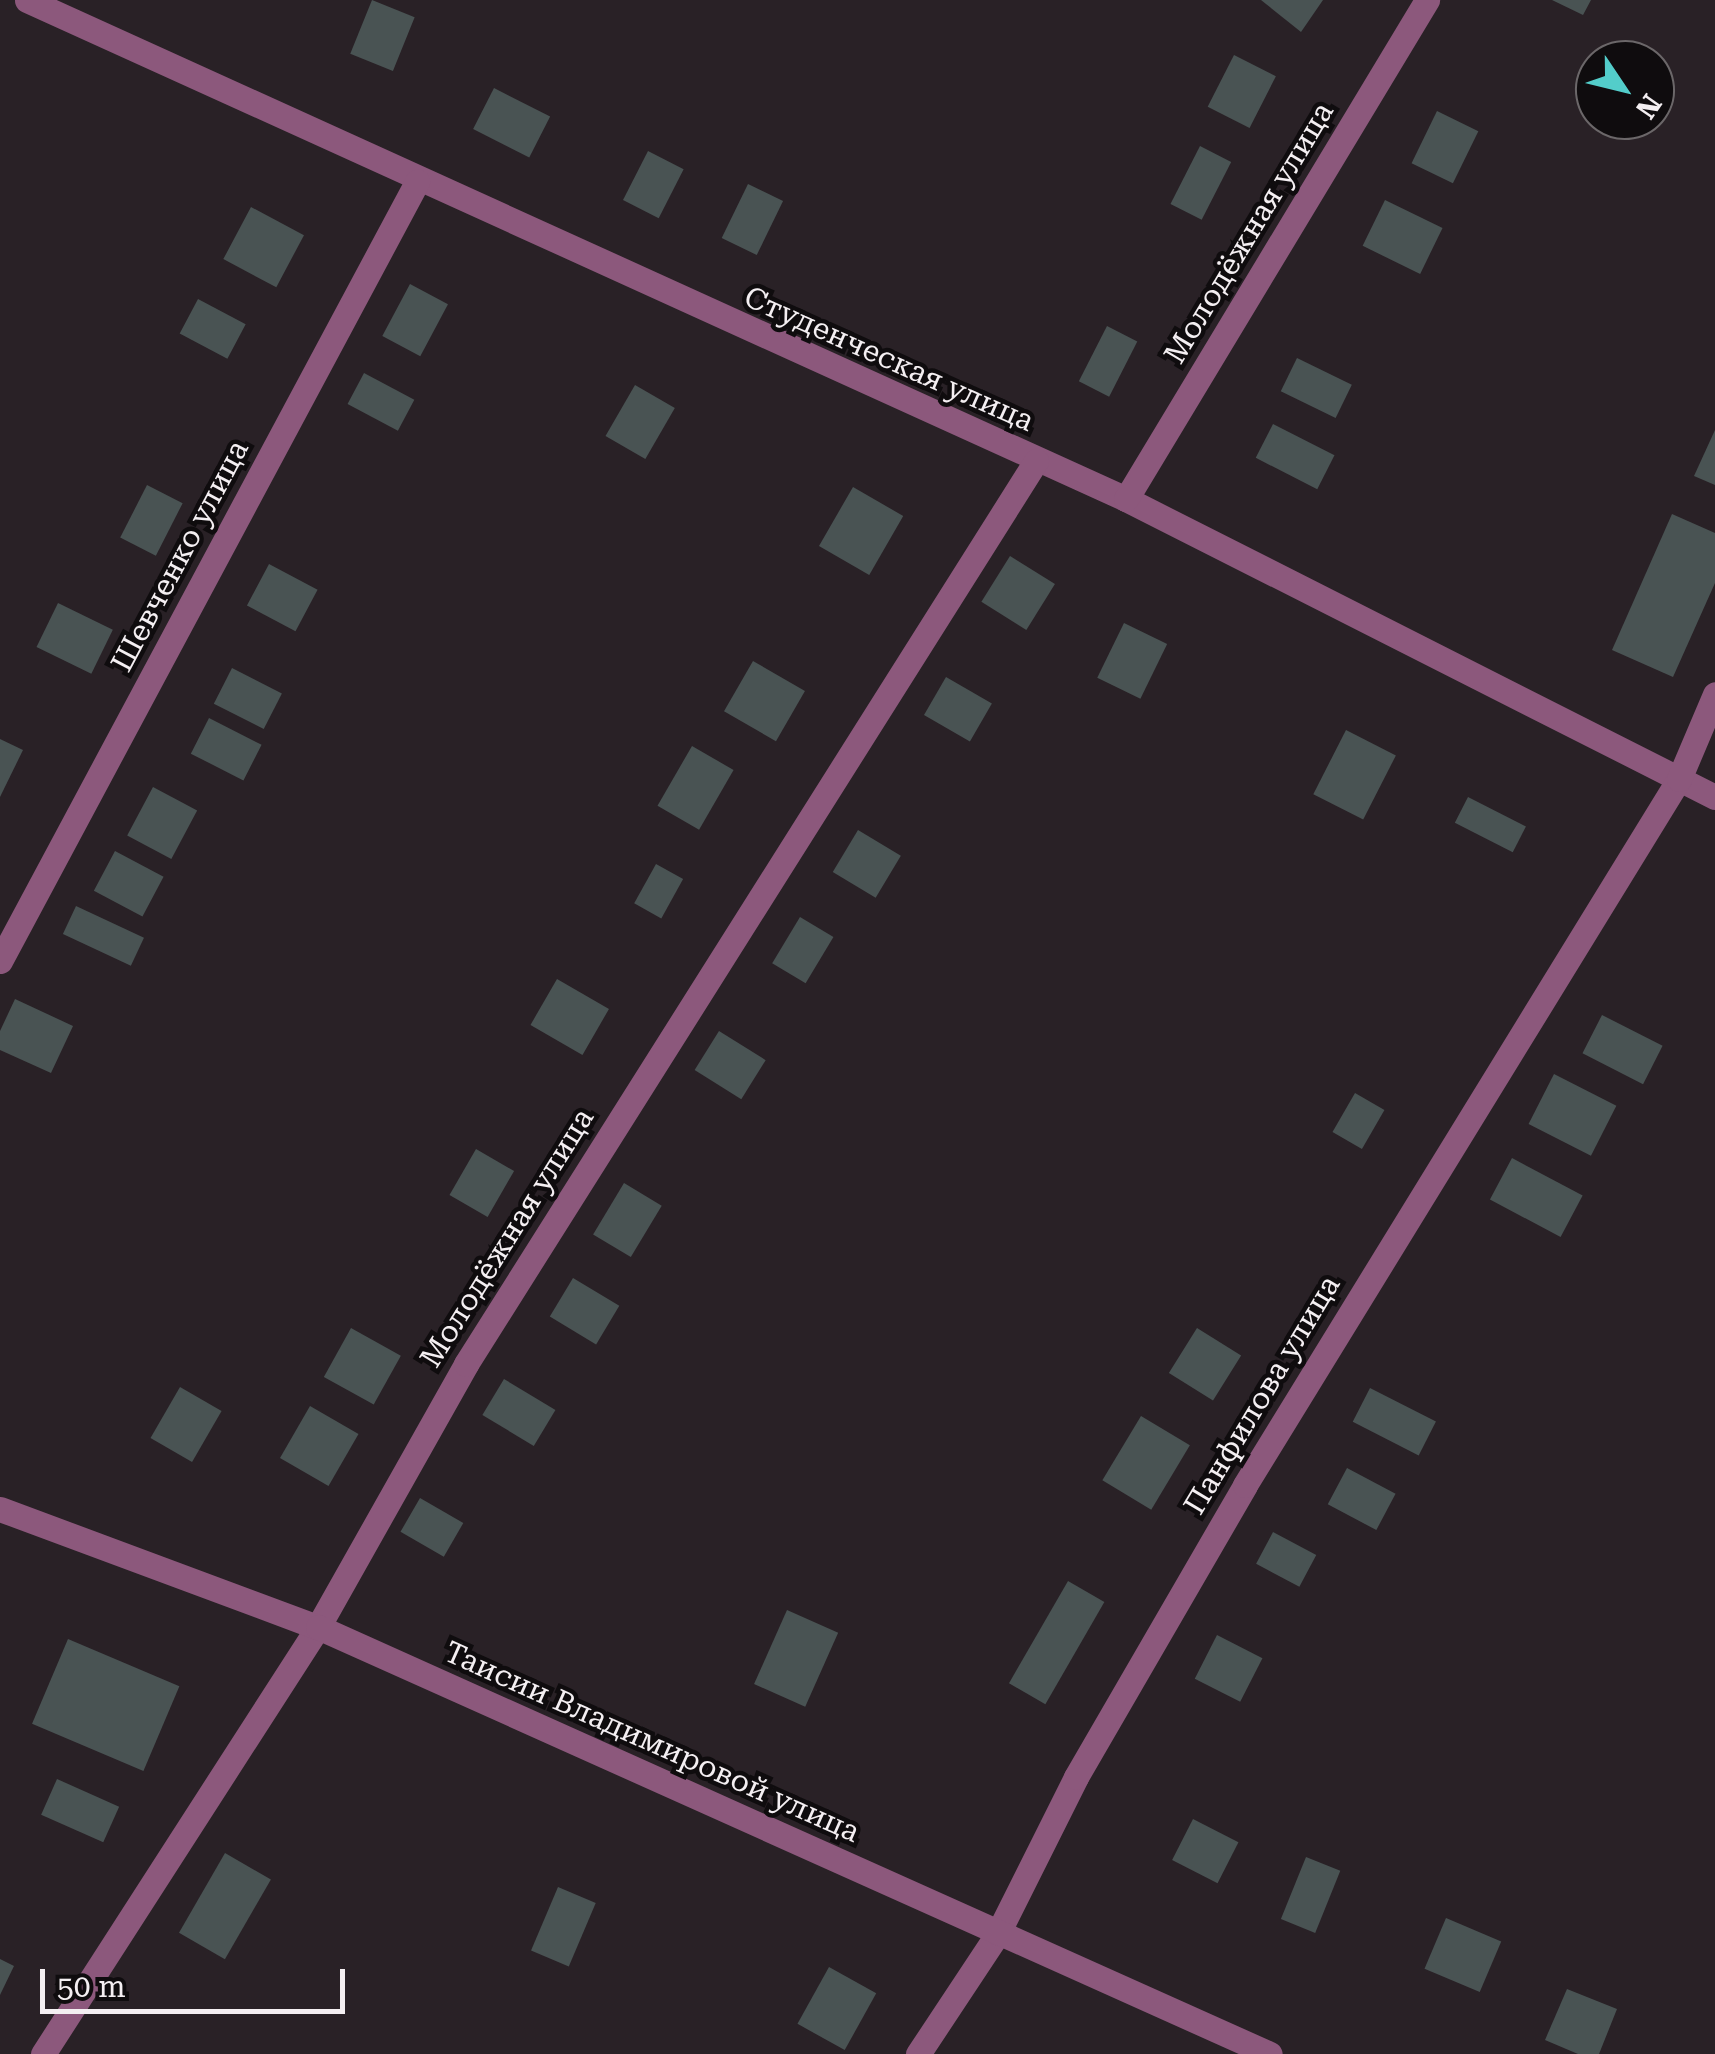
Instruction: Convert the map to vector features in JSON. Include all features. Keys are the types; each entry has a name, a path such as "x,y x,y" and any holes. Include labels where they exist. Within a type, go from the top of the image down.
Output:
{"street":[{"name":"Студенческая улица","path":"26,0 417,182 1126,499 1715,797"},
{"name":"Молодёжная улица","path":"1126,499 1427,0"},
{"name":"Шевченко улица","path":"0,961 417,182"},
{"name":"Молодёжная улица","path":"43,2054 318,1627 466,1364 1036,462"},
{"name":"Панфилова улица","path":"918,2054 998,1933 1076,1777 1244,1485 1678,779 1715,694"},
{"name":"Таисии Владимировой улица","path":"0,1509 318,1627 1270,2054"}],"building":[{"path":"372,0 415,17 393,71 350,54"},
{"path":"1261,0 1323,0 1301,32"},
{"path":"1552,0 1591,0 1583,15"},
{"path":"1234,55 1276,76 1250,128 1208,107"},
{"path":"494,88 550,117 529,158 473,129"},
{"path":"1437,111 1478,131 1453,183 1412,163"},
{"path":"1200,146 1231,162 1202,220 1170,204"},
{"path":"648,151 684,169 659,218 623,200"},
{"path":"748,184 783,201 757,255 722,238"},
{"path":"1385,200 1443,228 1420,274 1363,246"},
{"path":"251,207 304,235 276,287 223,259"},
{"path":"410,284 448,304 420,356 382,336"},
{"path":"198,299 246,324 227,359 180,333"},
{"path":"1107,326 1137,341 1109,397 1079,381"},
{"path":"1297,358 1352,385 1336,418 1281,391"},
{"path":"364,373 414,400 398,431 348,404"},
{"path":"635,385 675,408 645,459 606,436"},
{"path":"1273,424 1334,455 1317,489 1256,458"},
{"path":"1715,430 1715,485 1694,476"},
{"path":"147,485 183,503 156,556 120,538"},
{"path":"853,487 903,516 869,575 819,546"},
{"path":"1672,514 1715,533 1715,583 1673,677 1612,650"},
{"path":"1010,556 1055,584 1026,630 981,602"},
{"path":"269,564 318,590 295,631 247,605"},
{"path":"58,603 113,630 91,674 37,647"},
{"path":"1124,623 1167,644 1140,699 1097,678"},
{"path":"753,661 805,691 776,741 724,711"},
{"path":"232,668 282,693 264,729 214,704"},
{"path":"946,677 992,704 970,742 924,715"},
{"path":"209,718 262,745 243,780 191,754"},
{"path":"1346,730 1396,755 1363,820 1313,794"},
{"path":"0,739 23,750 0,797"},
{"path":"692,746 734,770 699,830 658,806"},
{"path":"153,787 197,810 171,859 127,836"},
{"path":"1468,797 1526,827 1513,852 1455,823"},
{"path":"858,830 901,856 876,898 833,872"},
{"path":"115,851 164,877 142,917 94,891"},
{"path":"656,864 683,879 661,918 634,903"},
{"path":"76,906 144,938 131,966 63,934"},
{"path":"800,917 833,937 806,983 772,963"},
{"path":"557,979 609,1009 582,1055 531,1025"},
{"path":"15,999 73,1026 51,1073 0,1050 0,1031"},
{"path":"1602,1015 1663,1046 1643,1084 1582,1053"},
{"path":"719,1031 766,1060 741,1099 695,1070"},
{"path":"1554,1074 1616,1106 1591,1156 1529,1124"},
{"path":"1355,1093 1384,1110 1362,1149 1332,1132"},
{"path":"476,1149 514,1171 488,1217 450,1195"},
{"path":"1512,1158 1583,1196 1561,1237 1490,1199"},
{"path":"624,1183 662,1206 631,1257 593,1234"},
{"path":"573,1278 619,1306 596,1344 550,1317"},
{"path":"351,1328 401,1356 374,1405 324,1377"},
{"path":"1197,1328 1241,1356 1213,1401 1169,1373"},
{"path":"504,1379 555,1410 534,1446 482,1415"},
{"path":"180,1387 222,1411 192,1462 150,1438"},
{"path":"1370,1388 1436,1422 1419,1455 1353,1422"},
{"path":"310,1406 358,1434 328,1486 280,1458"},
{"path":"1141,1416 1190,1445 1151,1510 1102,1480"},
{"path":"1347,1468 1396,1494 1376,1530 1328,1504"},
{"path":"420,1498 463,1523 444,1557 400,1532"},
{"path":"1273,1532 1316,1555 1299,1587 1256,1564"},
{"path":"1068,1581 1104,1602 1045,1704 1009,1683"},
{"path":"787,1610 838,1633 805,1707 754,1684"},
{"path":"1217,1635 1262,1658 1240,1702 1195,1679"},
{"path":"68,1639 179,1686 143,1771 32,1724"},
{"path":"57,1779 119,1807 103,1842 41,1815"},
{"path":"1193,1819 1238,1842 1218,1883 1172,1860"},
{"path":"225,1853 271,1880 225,1959 179,1933"},
{"path":"1306,1857 1340,1871 1315,1933 1281,1919"},
{"path":"558,1887 596,1903 569,1967 531,1951"},
{"path":"1446,1918 1501,1941 1480,1992 1425,1969"},
{"path":"0,1959 14,1966 0,1995"},
{"path":"829,1967 876,1993 845,2050 797,2024"},
{"path":"1567,1989 1617,2009 1599,2054 1578,2054 1545,2040"}]}
